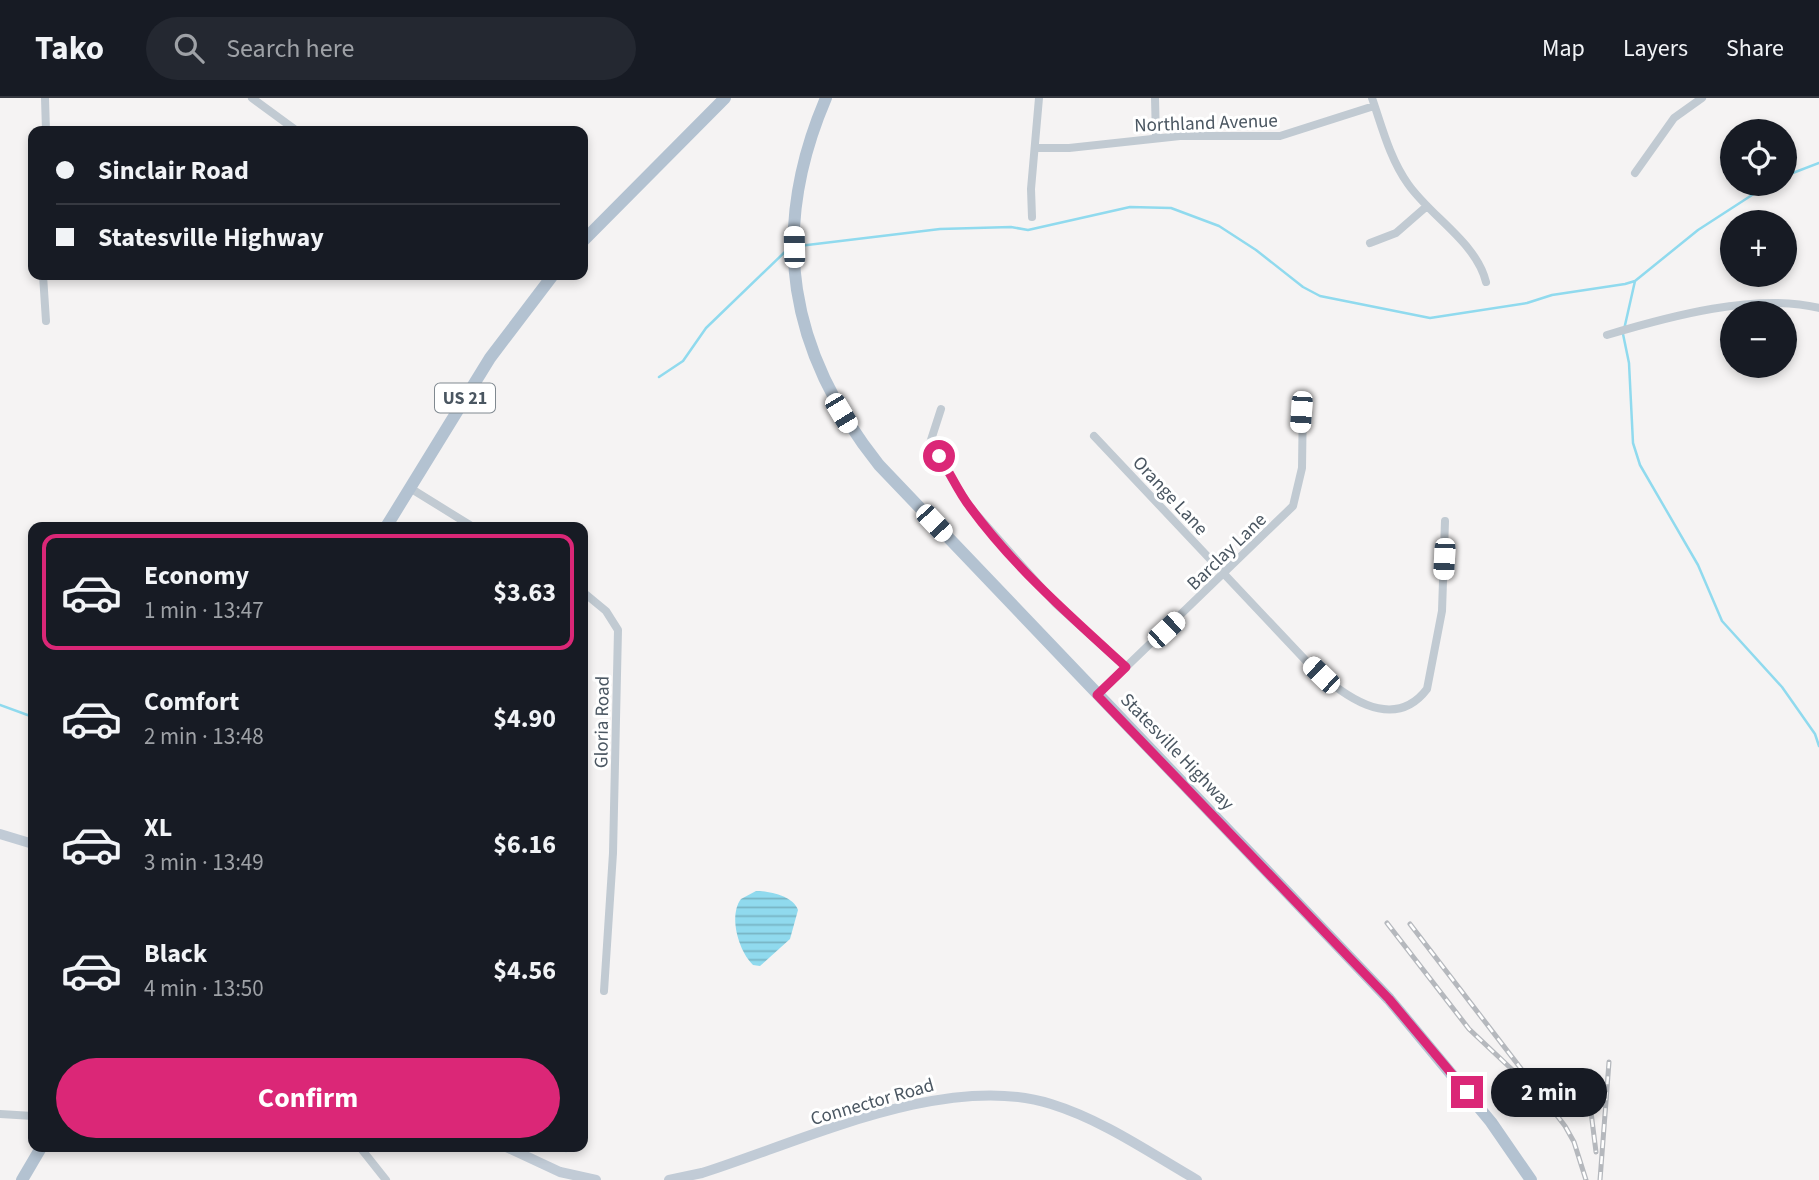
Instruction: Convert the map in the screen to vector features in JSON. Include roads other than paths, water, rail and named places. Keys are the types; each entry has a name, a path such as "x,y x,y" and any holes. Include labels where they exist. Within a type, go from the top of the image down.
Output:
{"main road":[{"path":"588,236 725,98"},
{"name":"Statesville Highway","path":"827,98 809,141 799,183 793,226 794,269 800,312 812,354 830,394 852,431 879,465 1389,999 1491,1122 1531,1180"},
{"name":"US 21","path":"389,522 490,358 549,280"},
{"path":"22,1180 38,1152"}],"street":[{"path":"45,98 46,126"},
{"path":"252,98 290,126"},
{"path":"1032,217 1031,189 1039,98"},
{"path":"1155,98 1156,138"},
{"path":"1635,173 1674,118 1702,98"},
{"path":"1373,102 1397,167 1427,206 1470,252 1486,282"},
{"name":"Northland Avenue","path":"1035,148 1069,148 1156,138 1280,136 1373,102"},
{"path":"1370,243 1396,233 1427,206"},
{"path":"43,280 46,321"},
{"path":"1607,335 1689,313 1787,301 1819,308"},
{"name":"Barclay Lane","path":"1097,695 1225,575 1293,506 1301,468 1303,395"},
{"path":"941,409 930,443 969,506 1056,604 1126,667"},
{"name":"Orange Lane","path":"1094,436 1336,689 1366,705 1403,708 1421,697 1430,678 1441,611 1445,521"},
{"path":"410,488 465,522"},
{"name":"Gloria Road","path":"588,596 606,611 618,630 614,853 604,991"},
{"path":"0,834 28,842"},
{"name":"Connector Road","path":"669,1180 702,1173 903,1107 974,1094 1029,1099 1066,1109 1104,1126 1197,1180"},
{"path":"0,1114 28,1116"},
{"path":"364,1152 386,1180"},
{"path":"517,1152 560,1172 596,1180"}],"water":[{"path":"756,891 774,893 786,898 798,910 790,939 760,966 753,965 743,952 735,924 737,906 741,899"}],"waterway":[{"path":"1797,171 1819,163"},
{"path":"799,246 940,229 1011,227 1028,230 1130,207 1171,208 1219,226 1256,250 1303,287 1320,296 1430,318 1527,303 1552,295 1635,281 1698,230 1750,196"},
{"path":"659,377 683,361 706,328 789,248"},
{"path":"1635,281 1623,334 1629,363 1633,443 1640,465 1698,565 1722,621 1782,687 1815,734 1819,746"},
{"path":"0,705 28,715"}],"railway":[{"path":"1387,923 1469,1029 1520,1077"},
{"path":"1410,924 1565,1126 1574,1142 1586,1180"},
{"path":"1600,1180 1609,1062"},
{"path":"1590,1071 1590,1104 1596,1152"}]}
